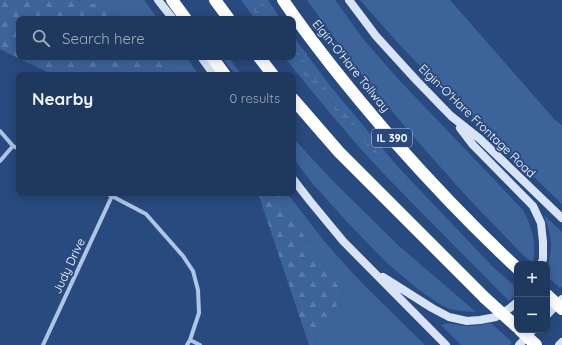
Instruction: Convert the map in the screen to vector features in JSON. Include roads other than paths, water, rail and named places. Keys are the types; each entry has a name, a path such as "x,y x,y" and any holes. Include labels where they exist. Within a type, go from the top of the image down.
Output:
{"highway":[{"path":"172,0 184,16"},
{"path":"215,0 227,16"},
{"name":"Elgin-O'Hare Tollway","path":"283,0 294,16"},
{"name":"Elgin-O'Hare Tollway","path":"296,19 339,77 418,168 468,221 514,264"},
{"path":"214,60 223,72"},
{"path":"261,60 271,72"},
{"path":"296,102 339,152 485,298 514,324"},
{"path":"550,297 560,304"},
{"path":"523,333 536,345"}],"main road":[{"path":"158,0 170,16"},
{"name":"Elgin-O'Hare Frontage Road","path":"349,0 376,36 451,116 480,139 562,218"},
{"path":"203,60 212,72"},
{"path":"451,116 474,145 534,206 541,223 543,242 542,261"},
{"path":"296,183 343,241 446,345"},
{"path":"372,270 449,317 467,321 496,317 514,305"},
{"path":"550,312 560,304"},
{"path":"519,345 530,333"},
{"path":"559,345 562,342"}],"street":[{"path":"0,131 16,148"},
{"path":"0,161 13,146"},
{"path":"112,196 146,214 183,256 193,271 198,290 199,313 187,345"},
{"name":"Judy Drive","path":"43,345 112,196"},
{"path":"190,340 200,345"}]}
